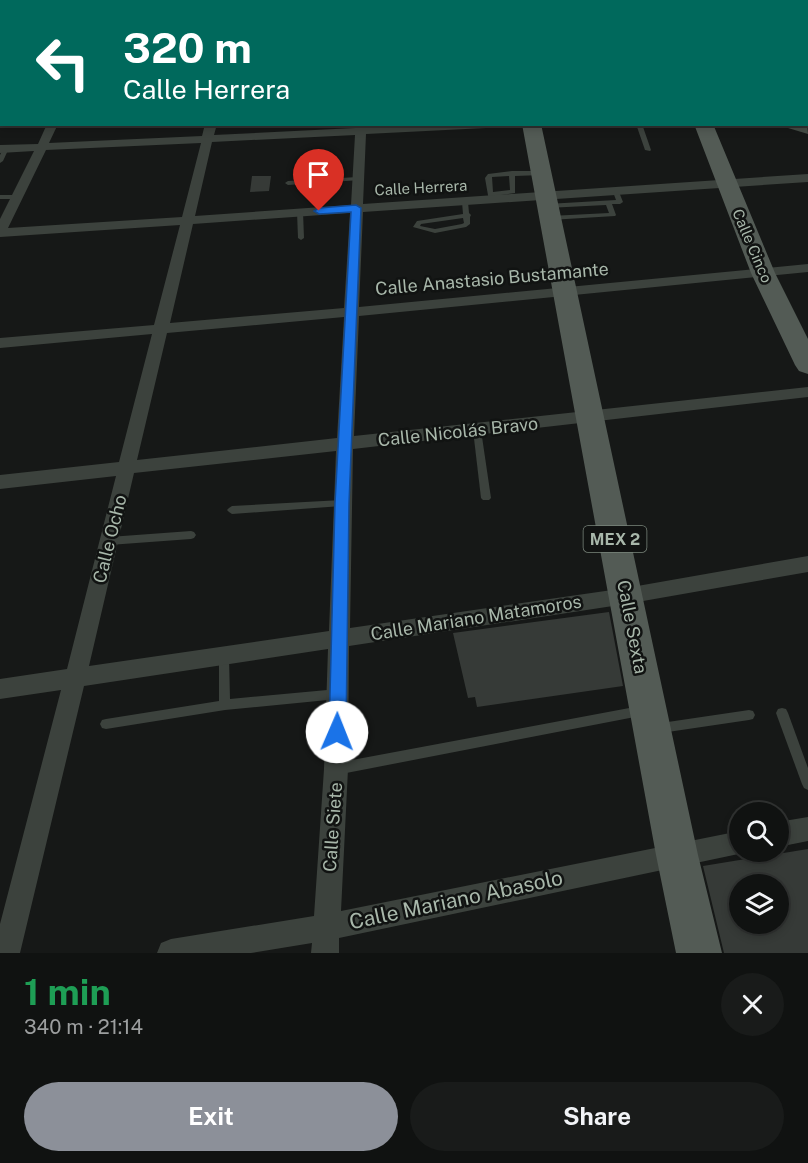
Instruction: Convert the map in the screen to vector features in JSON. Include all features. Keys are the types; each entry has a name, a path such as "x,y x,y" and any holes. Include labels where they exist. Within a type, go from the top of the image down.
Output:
{"main road":[{"name":"Calle Sexta","path":"531,126 539,194 565,293 677,855 699,953"},
{"name":"Calle Cinco","path":"704,126 725,184 763,273 808,365"}],"street":[{"path":"0,232 52,126"},
{"path":"3,148 209,132 442,126"},
{"name":"Calle Siete","path":"325,953 336,769 342,503 361,128"},
{"name":"Calle Ocho","path":"6,953 209,132"},
{"name":"Calle Herrera","path":"0,232 465,202 490,197 539,194 612,197 725,184 808,178"},
{"name":"Calle Anastasio Bustamante","path":"0,343 565,293 808,268"},
{"name":"Calle Nicolás Bravo","path":"0,482 808,392"},
{"name":"Calle Mariano Matamoros","path":"0,689 626,596 808,564"},
{"path":"789,833 808,829"},
{"name":"Calle Mariano Abasolo","path":"171,953 326,927 729,845"}],"lane":[{"path":"640,126 648,150"},
{"path":"0,161 3,148"},
{"path":"539,194 513,192 490,197 488,178 490,175 539,194 613,215 612,197"},
{"path":"288,183 358,179"},
{"path":"0,196 18,197"},
{"path":"465,202 468,215 467,224 459,228 435,231 416,228 419,222 468,215"},
{"path":"300,212 301,238"},
{"path":"477,430 486,498"},
{"path":"231,510 342,503"},
{"path":"109,541 191,535"},
{"path":"224,657 225,705"},
{"path":"106,724 225,705 338,694"},
{"path":"782,713 808,784"},
{"path":"336,769 650,719 749,716"}],"building":[{"path":"252,176 271,176 269,191 250,192"},
{"path":"609,612 623,686 477,707 475,697 468,698 453,633"},
{"path":"808,849 808,953 724,953 703,866 729,862 789,862 789,852"}],"route":[{"path":"319,211 356,208 342,503 337,732"}]}
